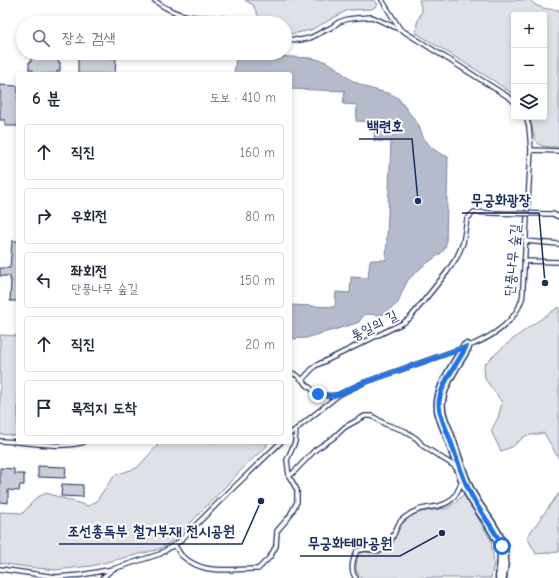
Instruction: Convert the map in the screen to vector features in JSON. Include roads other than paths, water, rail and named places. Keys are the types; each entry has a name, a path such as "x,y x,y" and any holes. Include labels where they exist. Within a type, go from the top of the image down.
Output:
{"street":[{"path":"466,347 448,377 439,402 440,413 462,475 474,502 496,534 502,546 503,564 501,578"}],"lane":[{"path":"154,0 179,13 190,16"},
{"path":"382,0 400,29"},
{"path":"386,0 386,8"},
{"path":"292,39 310,38 339,22 348,19 372,18 400,29 511,100"},
{"name":"단풍나무 숲길","path":"292,433 340,394 363,383 482,340 503,327 511,319 522,298 523,286 530,150 529,127 527,120"},
{"path":"530,150 559,151"},
{"name":"통일의 길","path":"302,380 315,366 403,324 410,318 447,272 457,257 463,243 467,219 474,212 553,214 559,217"},
{"path":"525,241 559,244"},
{"path":"524,261 559,262"},
{"path":"292,373 298,376 318,394 332,396 340,394"},
{"path":"289,476 315,450 345,428 366,416 372,416 385,424 405,431 417,439 423,446 453,465 462,475 460,488 453,498 445,505 415,510 406,516 400,522 388,545 383,550 377,551 365,548 358,551 353,558 352,567 352,574 356,578"},
{"path":"174,545 182,556 194,564 207,569 258,569 270,557 276,546 277,531 289,517 297,502 297,490 289,476 287,460 295,442 296,430"},
{"path":"0,441 16,442"},
{"path":"47,444 77,444"},
{"path":"0,569 56,577 81,575 113,569 160,554 180,541 279,444"},
{"path":"102,578 113,569"}],"water":[{"path":"292,57 311,58 324,61 334,66 351,80 368,88 391,94 398,98 418,124 423,137 431,147 448,157 446,245 444,250 408,280 398,303 384,314 367,314 363,316 359,322 354,324 306,338 292,339 292,305 335,307 336,292 350,293 351,277 368,278 370,260 386,260 391,142 374,141 375,122 356,121 357,105 343,104 345,91 292,89 292,72 234,72 236,60 292,60"}],"place":[{"name":"백련호","path":"418,201"},
{"name":"무궁화광장","path":"545,283"},
{"name":"조선총독부 철거부재 전시공원","path":"261,501"},
{"name":"무궁화테마공원","path":"442,533"}]}
